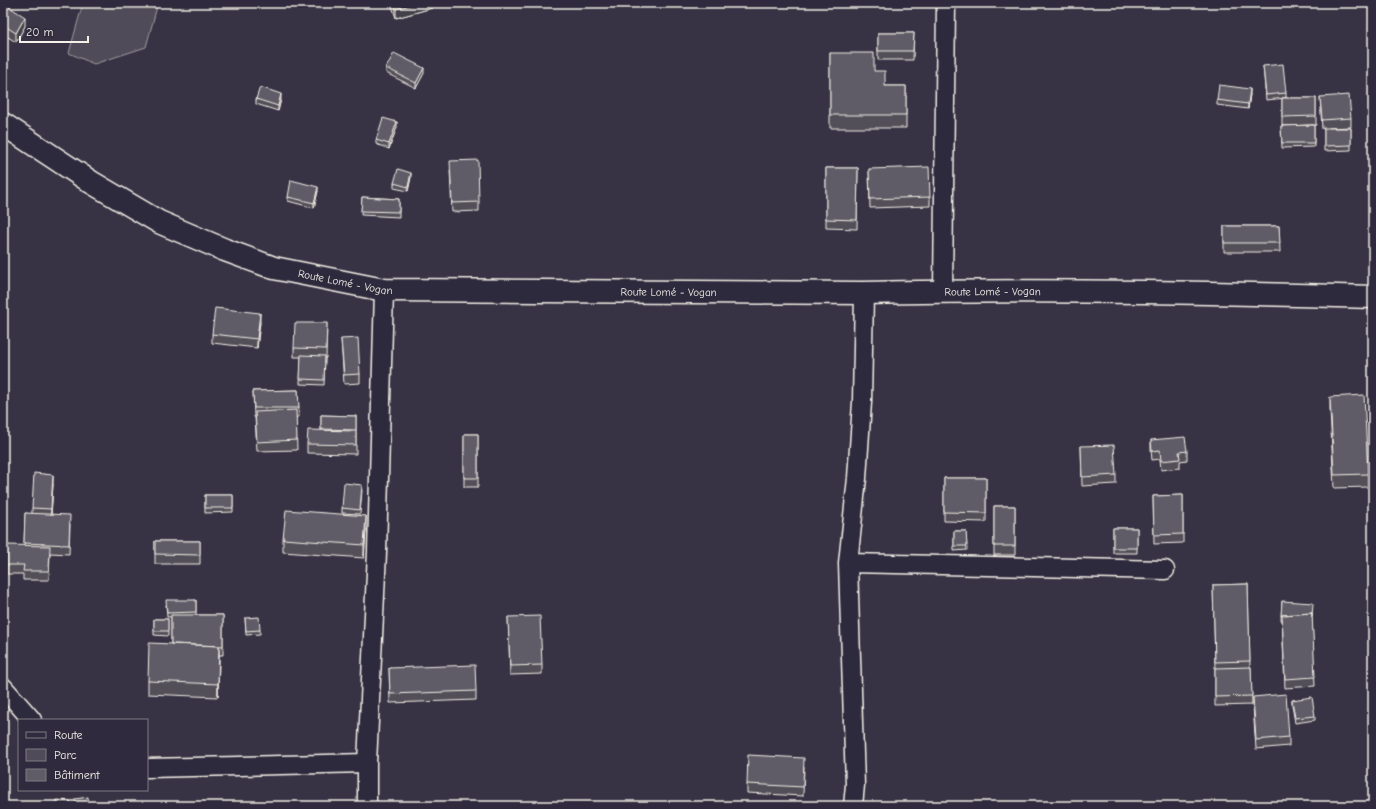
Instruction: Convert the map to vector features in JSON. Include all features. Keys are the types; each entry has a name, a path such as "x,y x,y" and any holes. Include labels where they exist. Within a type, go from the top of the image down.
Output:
{"main road":[{"name":"Route Lomé - Vogan","path":"3,124 91,182 159,222 225,250 274,268 384,290 864,293 943,291 1242,293 1373,297"}],"street":[{"path":"943,291 946,3"},
{"path":"367,806 367,763 377,552 384,290"},
{"path":"853,806 855,784 848,563 857,478 862,410 864,293"},
{"path":"848,563 1164,570"},
{"path":"3,687 31,719"},
{"path":"148,768 367,763"}],"green space":[{"path":"83,3 158,3 146,47 94,64 69,53"}],"building":[{"path":"3,3 25,17 16,33 3,25"},
{"path":"394,3 416,3 396,9"},
{"path":"878,33 914,33 913,51 878,51"},
{"path":"394,53 424,68 416,83 386,68"},
{"path":"830,53 874,53 874,71 885,71 885,86 906,86 906,115 830,115"},
{"path":"1283,64 1286,93 1266,95 1263,66"},
{"path":"1219,85 1250,89 1248,104 1217,100"},
{"path":"260,87 281,94 278,106 256,99"},
{"path":"1349,95 1351,118 1322,120 1320,97"},
{"path":"1282,98 1316,98 1316,116 1282,117"},
{"path":"383,118 397,122 389,144 376,140"},
{"path":"1314,125 1314,143 1282,143 1281,126"},
{"path":"1324,128 1351,128 1351,145 1324,146"},
{"path":"478,160 479,202 452,203 450,161"},
{"path":"929,167 930,197 870,199 869,169"},
{"path":"826,168 858,168 857,220 826,219"},
{"path":"398,169 411,173 408,187 394,183"},
{"path":"291,180 318,187 314,203 288,197"},
{"path":"362,197 399,199 399,212 361,211"},
{"path":"1224,226 1279,226 1280,243 1224,243"},
{"path":"215,308 260,313 257,339 212,334"},
{"path":"295,323 327,323 326,349 294,348"},
{"path":"358,338 360,374 344,375 341,339"},
{"path":"301,355 325,356 324,380 300,379"},
{"path":"298,390 299,408 254,408 253,391"},
{"path":"1364,395 1368,474 1334,475 1330,397"},
{"path":"296,410 297,440 257,442 255,412"},
{"path":"321,415 356,416 356,430 321,429"},
{"path":"308,430 356,431 356,445 307,444"},
{"path":"464,434 478,434 478,478 464,478"},
{"path":"1185,437 1187,451 1179,452 1180,459 1161,461 1160,450 1152,451 1151,440"},
{"path":"1114,445 1116,475 1082,477 1081,446"},
{"path":"34,473 53,475 51,509 32,508"},
{"path":"944,478 986,478 986,513 944,512"},
{"path":"344,483 362,485 360,510 342,508"},
{"path":"205,495 233,495 233,508 205,508"},
{"path":"1183,495 1183,534 1154,535 1153,496"},
{"path":"994,506 1015,506 1015,546 994,546"},
{"path":"286,510 366,516 364,545 283,539"},
{"path":"25,513 70,515 69,545 24,543"},
{"path":"1113,528 1137,528 1137,548 1113,548"},
{"path":"954,531 966,531 967,546 954,546"},
{"path":"155,541 200,541 200,555 155,554"},
{"path":"7,545 50,546 49,571 23,571 24,565 7,565"},
{"path":"1248,584 1250,661 1215,662 1213,585"},
{"path":"166,600 196,600 196,612 167,613"},
{"path":"1282,601 1313,603 1312,617 1312,613 1281,616"},
{"path":"1312,613 1315,677 1285,679 1282,615"},
{"path":"171,615 223,615 223,646 171,644"},
{"path":"540,616 542,665 510,666 508,617"},
{"path":"259,617 260,630 246,631 245,618"},
{"path":"154,619 168,619 168,631 154,631"},
{"path":"149,643 219,646 218,684 148,681"},
{"path":"475,665 476,691 390,694 389,668"},
{"path":"1251,667 1252,696 1215,697 1215,668"},
{"path":"1286,694 1289,737 1256,740 1253,697"},
{"path":"1312,697 1315,716 1295,718 1292,700"},
{"path":"748,755 804,758 803,787 747,784"},
{"path":"88,797 89,806 76,806 75,799"},
{"path":"56,800 70,801 70,806 56,806"}]}
